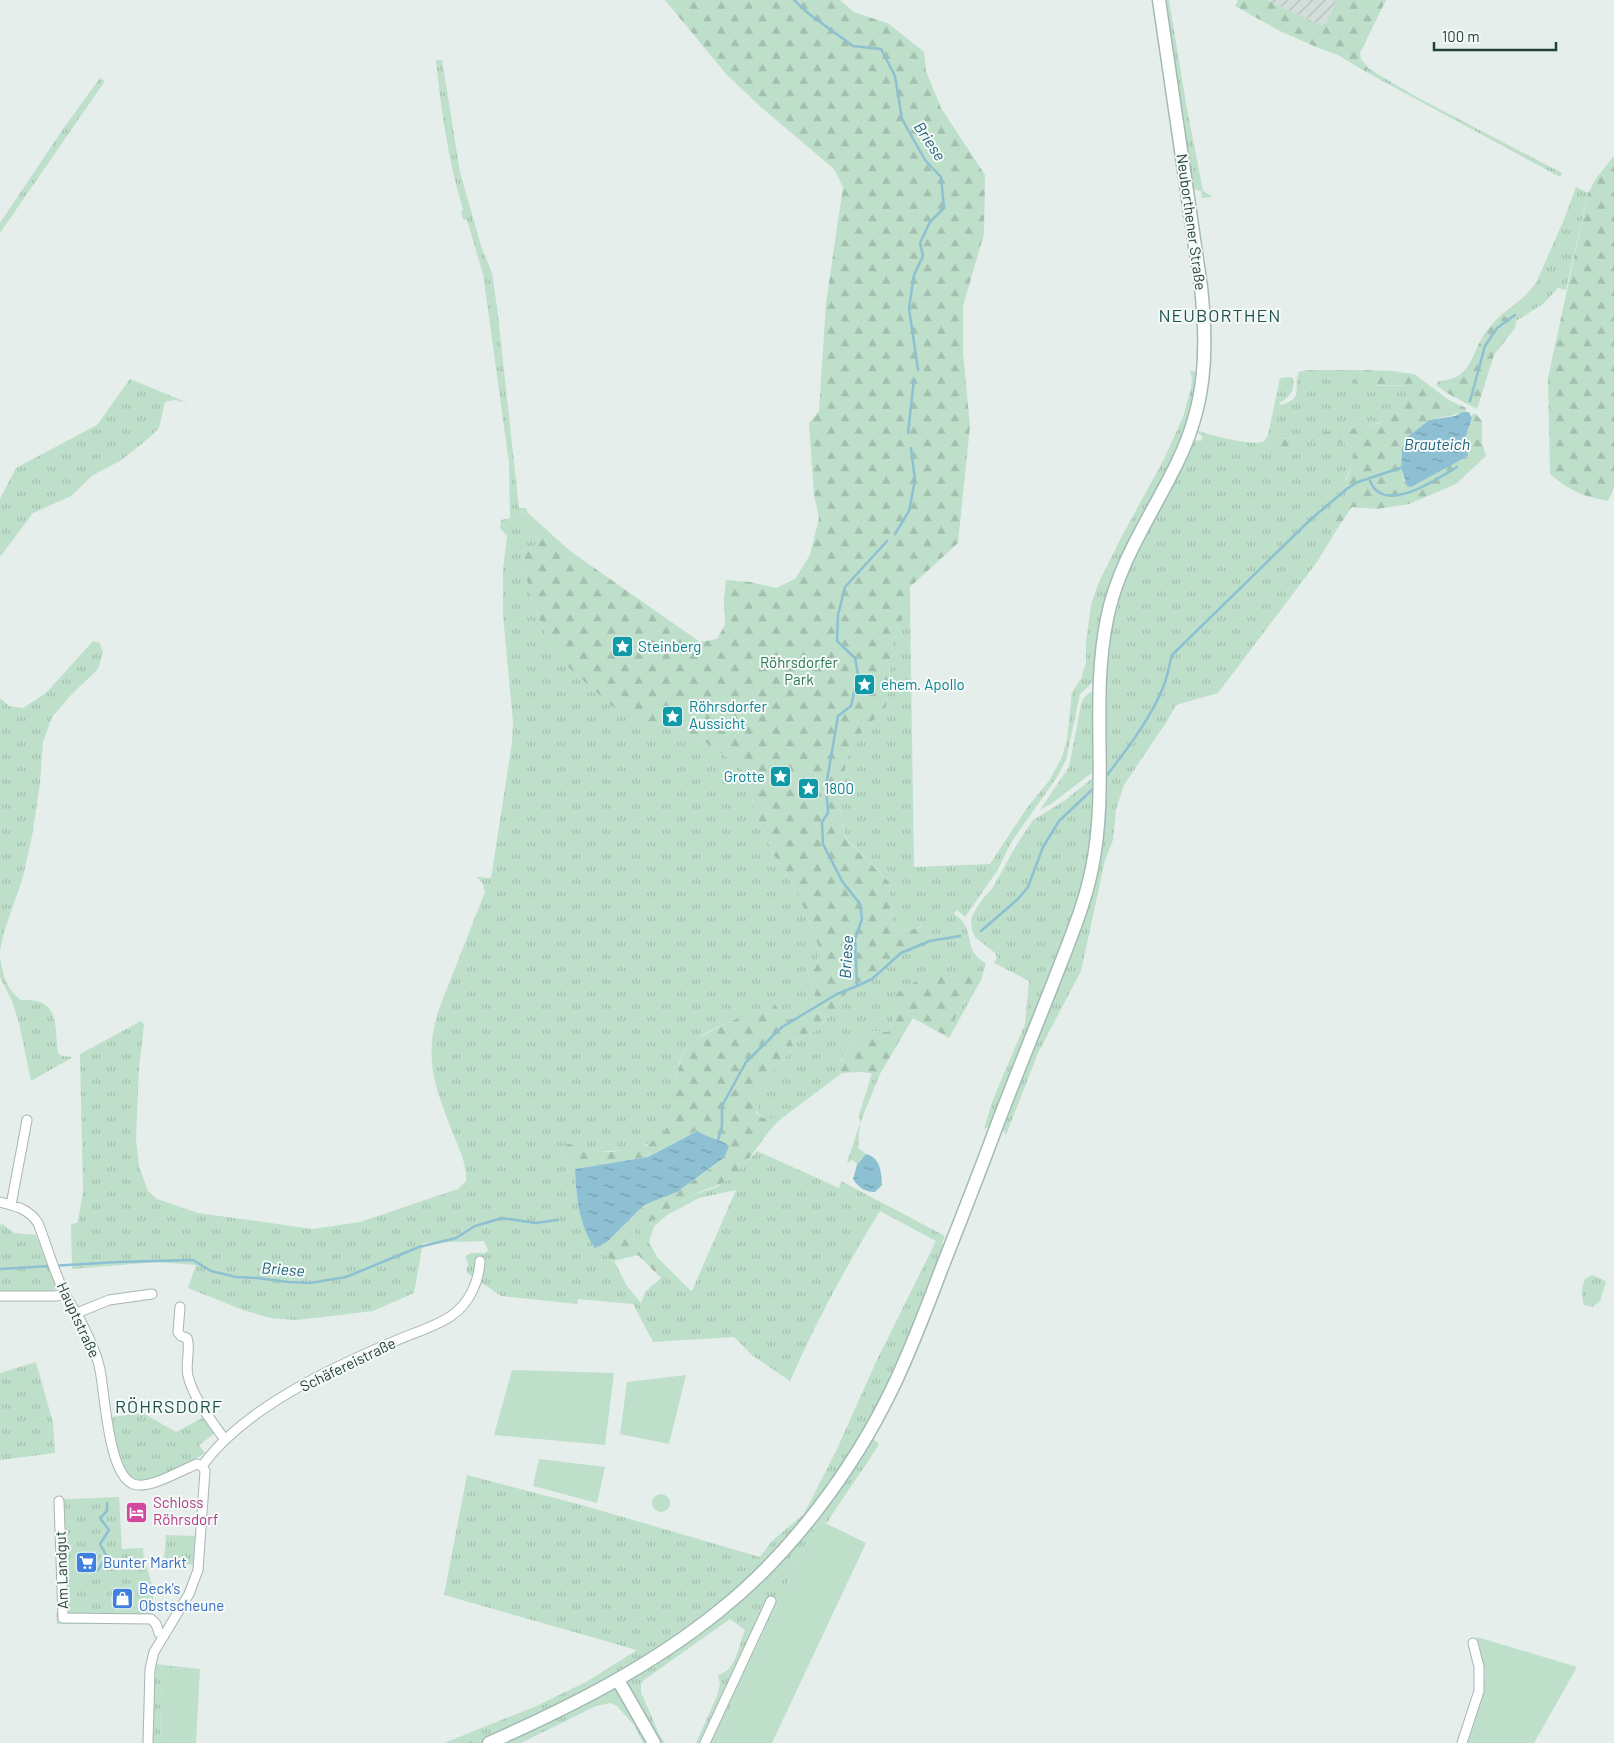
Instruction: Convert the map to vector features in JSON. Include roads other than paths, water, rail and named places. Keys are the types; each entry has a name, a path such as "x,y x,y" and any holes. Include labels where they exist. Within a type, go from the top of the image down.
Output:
{"main road":[{"name":"Neuborthener Straße","path":"489,1743 553,1715 618,1680 674,1645 720,1611 774,1560 829,1493 860,1448 876,1420 921,1323 1076,921 1092,868 1098,816 1101,666 1109,608 1115,587 1129,554 1179,460 1194,420 1202,383 1205,353 1205,327 1200,287 1159,0"},
{"path":"618,1680 654,1743"}],"street":[{"path":"11,1205 27,1120"},
{"name":"Hauptstraße","path":"0,1202 24,1209 33,1214 38,1223 65,1294 76,1313 100,1368 113,1450 118,1467 128,1481 133,1484 144,1485 197,1464 202,1466"},
{"name":"Schäfereistraße","path":"202,1466 226,1440 272,1404 318,1377 452,1316 472,1292 479,1272 480,1261"},
{"path":"0,1296 56,1296 65,1294"},
{"path":"76,1313 109,1300 152,1294"},
{"path":"180,1307 178,1332 181,1336 187,1338 189,1342 186,1362 191,1384 212,1421 226,1440"},
{"path":"148,1743 150,1669 154,1652 190,1594 198,1570 205,1471 202,1466"},
{"name":"Am Landgut","path":"59,1501 63,1618 151,1619 156,1624 159,1633 164,1636"},
{"path":"705,1743 770,1601"},
{"path":"1462,1743 1479,1691 1479,1667 1473,1643"}],"water":[{"name":"Brauteich","path":"1463,412 1469,412 1472,418 1465,438 1468,456 1411,487 1407,486 1401,468 1402,448 1406,438 1429,420 1455,416"},
{"path":"697,1131 729,1146 724,1158 677,1192 644,1205 607,1242 595,1248 582,1220 576,1189 575,1169 648,1157"},
{"path":"866,1154 875,1159 879,1166 882,1185 875,1192 862,1189 853,1179 857,1165"}],"waterway":[{"name":"Briese","path":"794,0 809,14 853,46 881,49 895,76 902,119 925,160 941,177 944,208 930,222 920,243 923,256 914,275 909,308 918,370"},
{"path":"1470,401 1485,346 1497,328 1515,315"},
{"name":"Briese","path":"908,433 914,379"},
{"name":"Briese","path":"895,534 909,511 915,480 911,448"},
{"path":"1104,779 1129,746 1153,709 1165,681 1172,655 1311,519 1348,488 1358,482 1403,467"},
{"path":"1369,478 1375,490 1385,495 1397,495 1424,486 1457,467"},
{"name":"Briese","path":"718,1140 722,1126 722,1106 746,1062 782,1027 837,994 857,986 855,939 862,919 860,904 842,881 823,844 822,822 828,813 826,786 838,716 851,706 858,674 855,658 837,641 838,615 845,587 887,541"},
{"path":"981,931 1018,899 1028,887 1043,847 1059,821 1094,788"},
{"path":"857,986 872,979 901,953 930,941 960,936"},
{"name":"Briese","path":"0,1269 193,1260 211,1271 236,1277 310,1283 346,1277 419,1247 456,1238 475,1226 502,1218 536,1223 557,1220"},
{"path":"98,1570 106,1555 100,1544 109,1530 100,1518 107,1511 107,1503"}],"place":[{"name":"Steinberg","path":"622,647"},
{"name":"ehem. Apollo","path":"865,685"},
{"name":"Röhrsdorfer Aussicht","path":"673,716"},
{"name":"Grotte","path":"781,777"},
{"name":"1800","path":"808,789"},
{"name":"Schloss Röhrsdorf","path":"137,1512"},
{"name":"Bunter Markt","path":"87,1563"},
{"name":"Beck's Obstscheune","path":"123,1598"}],"district":[{"name":"NEUBORTHEN","path":"1220,316"},
{"name":"RÖHRSDORF","path":"169,1407"}],"park label":[{"name":"Röhrsdorfer Park","path":"799,672"}]}
